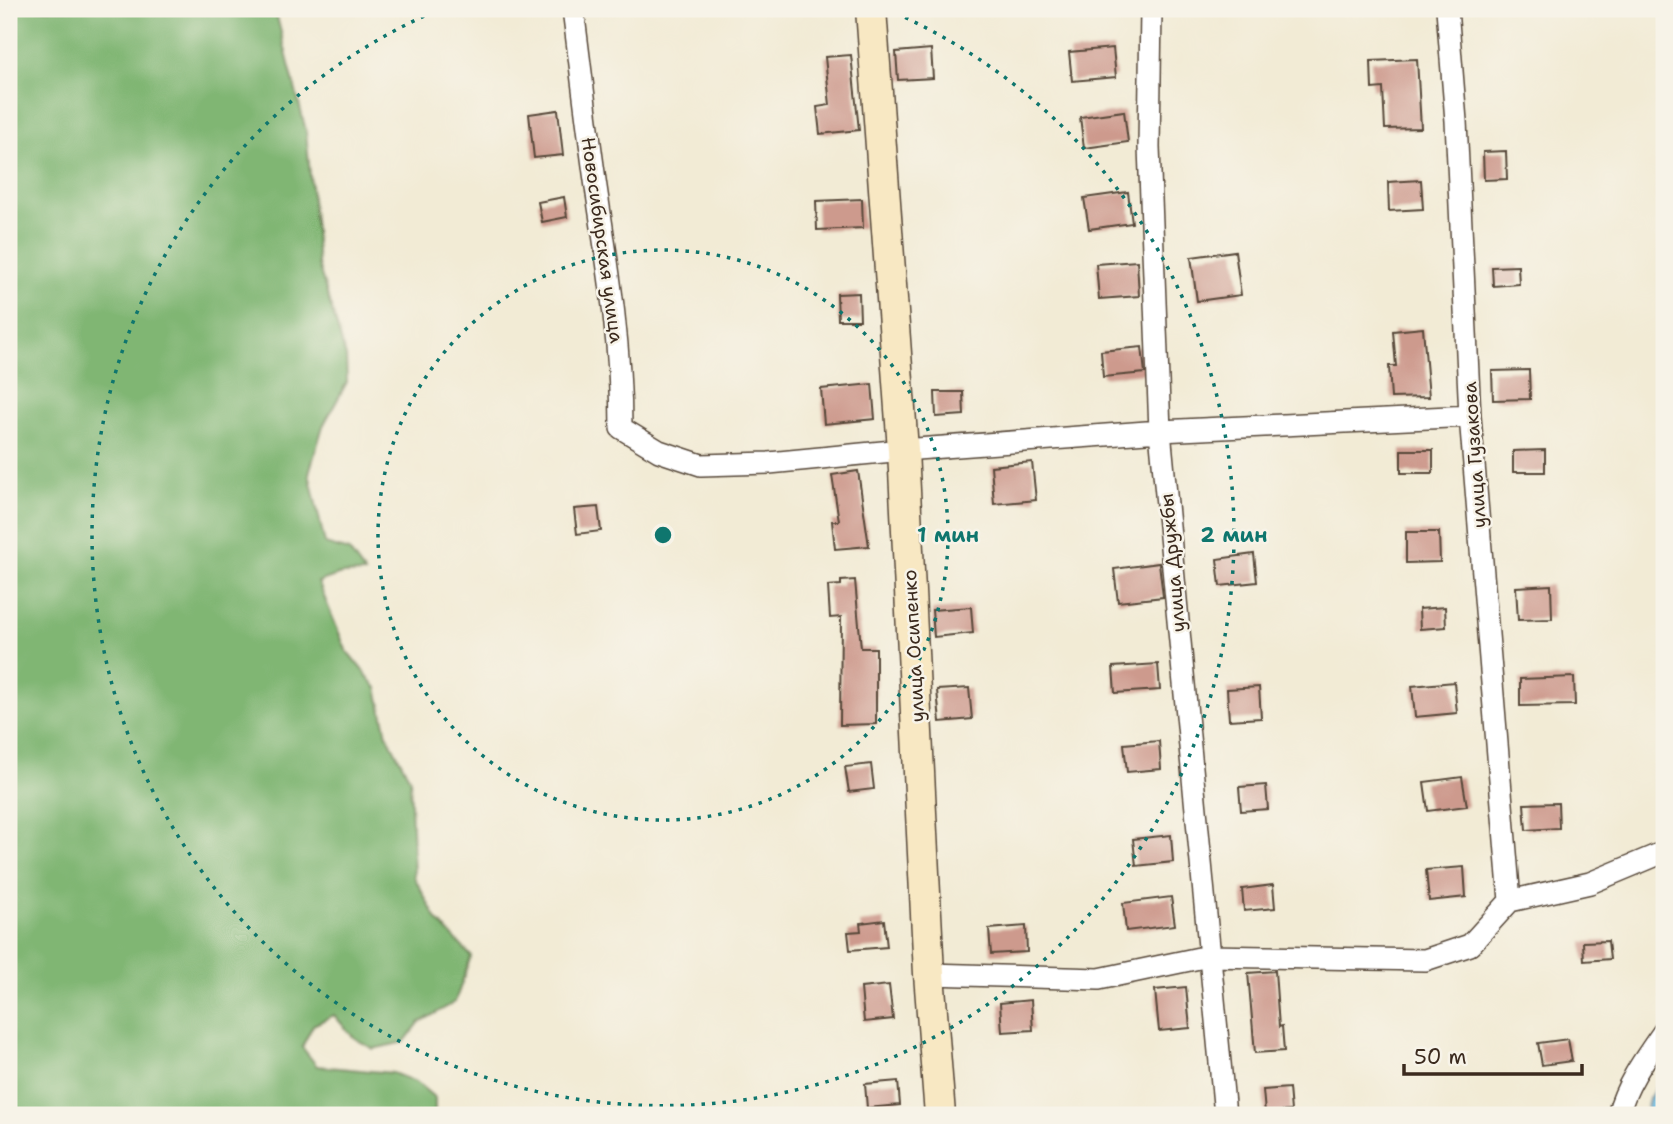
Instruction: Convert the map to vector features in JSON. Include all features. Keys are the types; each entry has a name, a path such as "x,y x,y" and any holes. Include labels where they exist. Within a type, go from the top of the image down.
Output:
{"main road":[{"name":"улица Осипенко","path":"872,9 903,450 929,974 940,1115"}],"street":[{"name":"Новосибирская улица","path":"573,9 587,126 617,323 621,428 659,451 701,465 769,463 903,450"},
{"name":"улица Дружбы","path":"1151,9 1149,147 1160,431 1225,1115"},
{"name":"улица Гузакова","path":"1447,9 1456,121 1470,416 1510,901"},
{"path":"903,450 1160,431 1470,416"},
{"path":"929,974 1099,979 1209,956 1425,960 1470,945 1510,901 1590,883 1664,852"},
{"path":"1618,1115 1642,1062 1664,1031"}],"green space":[{"path":"9,9 275,9 306,131 318,264 346,357 347,382 323,426 309,473 325,544 349,551 365,573 341,574 318,582 346,650 377,688 387,735 410,779 414,877 437,920 471,956 455,1002 419,1023 404,1042 373,1049 353,1037 334,1015 313,1025 302,1047 317,1066 393,1073 416,1082 435,1098 435,1115 9,1115"}],"water":[{"path":"1664,1074 1664,1115 1645,1115 1649,1099"}],"building":[{"path":"1113,48 1116,77 1072,81 1069,52"},
{"path":"931,49 933,78 898,80 896,52"},
{"path":"851,55 859,130 820,134 817,107 830,105 825,57"},
{"path":"1417,59 1421,128 1385,129 1383,88 1372,89 1371,61"},
{"path":"558,110 563,155 534,158 529,114"},
{"path":"1124,111 1128,142 1084,148 1080,117"},
{"path":"1506,151 1507,179 1484,180 1483,152"},
{"path":"1421,180 1423,209 1389,211 1388,182"},
{"path":"1128,192 1132,223 1089,229 1084,198"},
{"path":"564,197 567,217 542,222 538,202"},
{"path":"862,199 863,228 817,230 816,201"},
{"path":"1235,251 1241,295 1197,301 1191,257"},
{"path":"1137,261 1139,296 1099,299 1096,264"},
{"path":"1518,266 1519,284 1493,286 1492,267"},
{"path":"859,293 860,320 838,320 837,294"},
{"path":"1423,328 1429,397 1391,398 1389,366 1396,366 1393,331"},
{"path":"1142,347 1145,373 1103,377 1101,351"},
{"path":"1529,370 1530,399 1493,400 1492,371"},
{"path":"872,384 875,419 824,424 821,389"},
{"path":"935,392 963,392 964,415 936,417"},
{"path":"1401,450 1433,450 1433,473 1401,473"},
{"path":"1545,450 1545,472 1513,472 1513,451"},
{"path":"1032,462 1036,500 994,504 991,466"},
{"path":"858,471 869,546 835,549 832,521 839,521 832,475"},
{"path":"598,507 601,531 577,534 574,509"},
{"path":"1406,532 1439,532 1440,562 1406,563"},
{"path":"1254,554 1257,582 1220,586 1217,559"},
{"path":"1159,563 1163,597 1118,602 1114,569"},
{"path":"855,580 861,648 876,648 876,724 840,725 841,617 830,618 828,586"},
{"path":"1551,585 1552,619 1518,620 1516,587"},
{"path":"971,607 973,633 934,637 932,610"},
{"path":"1445,607 1446,627 1420,629 1419,609"},
{"path":"1158,664 1160,690 1115,693 1113,667"},
{"path":"1574,677 1575,705 1520,706 1520,679"},
{"path":"1454,682 1457,713 1415,717 1412,686"},
{"path":"1259,687 1261,718 1229,720 1227,689"},
{"path":"969,688 972,719 940,722 937,690"},
{"path":"1159,741 1161,769 1127,772 1124,744"},
{"path":"871,764 874,789 849,792 845,767"},
{"path":"1462,777 1467,806 1428,811 1424,782"},
{"path":"1266,785 1268,809 1241,811 1239,787"},
{"path":"1558,803 1559,828 1526,830 1524,804"},
{"path":"1171,835 1173,862 1136,866 1133,839"},
{"path":"1464,867 1466,897 1429,901 1426,870"},
{"path":"1273,885 1275,908 1244,911 1242,889"},
{"path":"1171,897 1175,925 1126,931 1123,903"},
{"path":"884,920 887,947 850,950 848,932 861,931 860,923"},
{"path":"1026,926 1027,952 991,954 989,929"},
{"path":"1608,941 1610,959 1584,961 1583,942"},
{"path":"1275,971 1279,1027 1282,1026 1284,1051 1255,1053 1248,973"},
{"path":"889,985 893,1019 864,1022 861,988"},
{"path":"1186,987 1190,1028 1159,1031 1155,990"},
{"path":"1031,1000 1033,1030 1002,1032 1000,1003"},
{"path":"1568,1039 1572,1061 1542,1065 1538,1043"},
{"path":"898,1081 900,1105 867,1108 865,1084"},
{"path":"1289,1088 1291,1111 1265,1113 1263,1090"}]}
